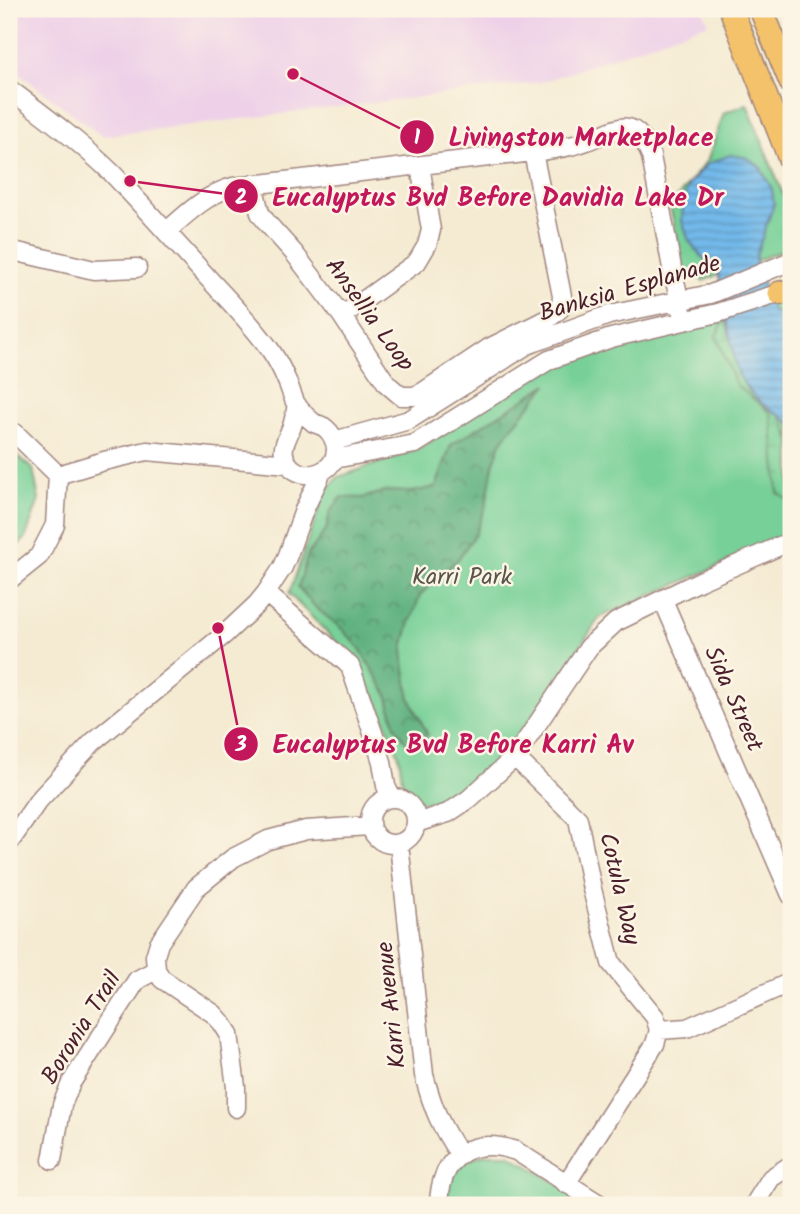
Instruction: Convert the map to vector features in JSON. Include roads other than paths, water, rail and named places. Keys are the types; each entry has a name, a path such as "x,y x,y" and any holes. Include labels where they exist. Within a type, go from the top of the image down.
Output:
{"main road":[{"path":"732,9 791,161"},
{"path":"761,9 791,82"}],"street":[{"path":"9,89 91,152 128,190 270,350 297,405 315,423"},
{"path":"166,232 221,190 533,152 577,145 621,127 639,133 651,156 684,320"},
{"name":"Ansellia Loop","path":"253,184 260,213 267,223 294,253 342,316 387,384 401,396 407,397 423,392 489,348 561,308 562,296 533,152"},
{"path":"342,316 417,262 423,254 431,230 419,166"},
{"path":"9,250 94,270 137,268"},
{"name":"Banksia Esplanade","path":"330,457 409,420 527,345 609,315 711,294 791,261"},
{"name":"Banksia Esplanade","path":"330,457 415,444 549,360 611,338 718,313 786,292"},
{"path":"297,405 289,453 304,510"},
{"path":"9,843 38,801 84,751 232,628 266,593 288,555 304,510 330,457 330,433 324,426 315,423 298,425 289,453"},
{"path":"9,432 15,433 58,475 55,525 39,556 9,580"},
{"path":"58,475 147,451 233,458 289,453"},
{"path":"289,453 303,474 312,475 330,457"},
{"path":"416,823 448,813 469,799 515,757 589,647 616,622 791,541"},
{"path":"266,593 350,666 391,797"},
{"name":"Sida Street","path":"663,600 791,895"},
{"name":"Cotula Way","path":"515,757 578,819 611,963 655,1017 659,1030"},
{"path":"391,797 399,798 412,807 416,823 411,836 392,845 384,843 373,833 369,818 376,804 391,797"},
{"path":"236,1108 229,1034 214,1014 162,979 156,970 155,956 159,943 196,888 233,858 268,840 306,830 370,826"},
{"name":"Karri Avenue","path":"399,844 425,1075 431,1103 439,1122 459,1154"},
{"name":"Boronia Trail","path":"52,1160 62,1105 71,1083 137,980 156,970"},
{"path":"566,1184 654,1044 659,1030 687,1028 791,982"},
{"path":"439,1205 439,1191 449,1166 459,1154 477,1147 505,1147 516,1151 601,1205"},
{"path":"754,1205 771,1178 791,1165"}],"water":[{"path":"730,155 748,158 760,167 772,189 774,204 755,258 773,312 791,317 791,425 758,399 741,379 736,368 717,267 703,258 689,241 682,221 683,202 689,184 707,164"}],"place":[{"name":"Livingston Marketplace","path":"293,74"},
{"name":"Eucalyptus Bvd Before Davidia Lake Dr","path":"130,181"},
{"name":"Eucalyptus Bvd Before Karri Av","path":"218,628"}],"park label":[{"name":"Karri Park","path":"462,577"}]}
